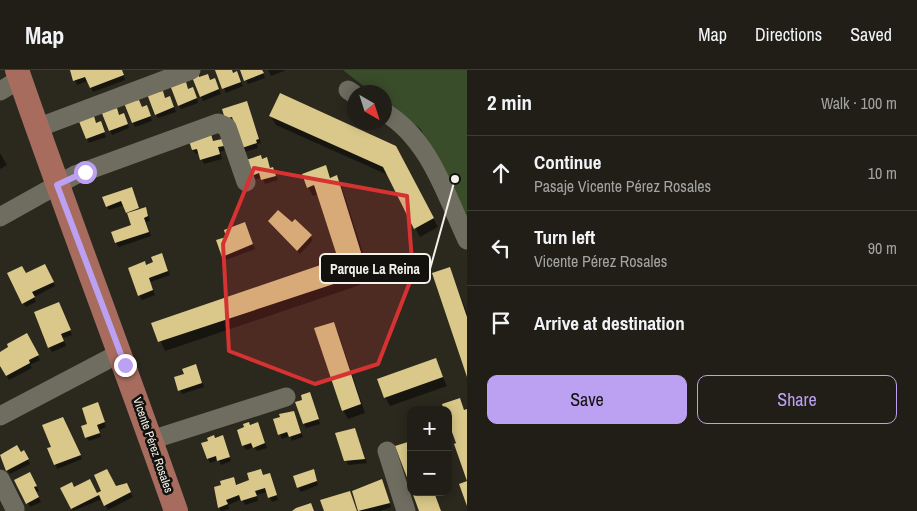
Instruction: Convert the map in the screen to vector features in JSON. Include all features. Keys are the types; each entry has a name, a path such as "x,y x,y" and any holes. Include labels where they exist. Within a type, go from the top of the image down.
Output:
{"main road":[{"name":"Vicente Pérez Rosales","path":"18,74 176,511"}],"street":[{"path":"36,128 191,70"},
{"path":"0,92 18,74"},
{"path":"392,116 418,142 437,175 467,240"},
{"path":"0,217 75,175 218,123 227,127 246,182"},
{"path":"0,416 120,352"},
{"path":"151,440 286,398"},
{"path":"387,451 406,511"},
{"path":"0,479 15,509"}],"highlighted area":[{"path":"254,168 407,196 413,274 378,364 315,384 229,351 223,244"}],"green space":[{"path":"343,70 467,70 467,228 421,129 392,108 392,85 362,85"}],"building":[{"path":"70,70 122,70 124,75 90,88 85,77 73,81"},
{"path":"215,70 232,70 233,73 237,71 241,82 222,89"},
{"path":"240,70 262,70 264,73 244,81"},
{"path":"198,74 199,77 208,74 210,80 215,78 219,89 200,97 192,77"},
{"path":"186,82 188,89 193,87 197,98 178,106 170,85"},
{"path":"163,91 165,98 170,96 174,107 155,115 147,94"},
{"path":"280,93 347,124 347,130 361,130 396,146 434,218 414,229 383,167 269,116"},
{"path":"139,100 142,107 147,105 151,116 132,123 124,103"},
{"path":"247,101 259,139 256,140 257,143 242,148 232,117 225,119 222,109"},
{"path":"117,108 119,115 124,113 128,124 109,131 101,111"},
{"path":"94,116 96,123 101,121 105,132 86,139 78,119"},
{"path":"211,134 213,141 222,139 224,146 218,147 220,154 200,160 197,149 192,150 189,141"},
{"path":"261,155 262,159 267,157 270,168 273,167 276,176 261,180 259,173 251,176 246,160"},
{"path":"326,165 330,178 337,175 363,259 355,277 158,342 151,323 338,259 314,185 307,188 302,174"},
{"path":"132,187 139,208 126,213 121,201 106,207 102,197"},
{"path":"146,207 148,216 144,218 149,232 115,243 111,232 131,225 127,213"},
{"path":"278,210 292,222 295,219 312,235 297,251 268,221"},
{"path":"245,222 253,244 222,257 216,240 226,237 224,230"},
{"path":"162,253 168,271 149,278 153,290 138,296 128,268 145,261 146,265 153,262 151,257"},
{"path":"45,264 54,282 32,292 35,297 22,304 7,273 22,266 26,273"},
{"path":"450,267 467,317 467,377 432,273"},
{"path":"59,302 71,330 61,334 64,341 48,348 34,312"},
{"path":"334,322 361,404 342,411 314,328"},
{"path":"27,333 39,355 29,360 30,363 6,376 0,366 0,352 8,347 7,344"},
{"path":"436,358 443,377 384,398 377,379"},
{"path":"196,364 202,383 178,391 174,377 184,374 182,369"},
{"path":"310,392 319,419 303,424 295,402 302,400 301,395"},
{"path":"460,398 464,410 467,409 467,481 454,444 456,443 452,432 452,406 443,406 442,404"},
{"path":"98,402 105,422 97,425 100,433 85,438 81,426 87,424 82,408"},
{"path":"294,411 301,433 289,437 287,432 278,435 273,419 280,417 279,414"},
{"path":"63,417 81,455 54,465 47,448 51,447 42,425"},
{"path":"249,422 250,425 258,422 265,443 253,448 251,443 242,446 237,430 244,427 243,424"},
{"path":"355,428 365,459 344,461 335,433"},
{"path":"214,435 215,438 223,435 230,457 217,461 216,456 207,459 201,443 208,441 207,438"},
{"path":"407,442 407,478 395,446"},
{"path":"17,445 21,452 24,450 29,459 6,471 0,455"},
{"path":"107,469 116,486 127,483 131,492 104,506 99,495 71,509 60,488 72,482 74,487 90,479 97,493 101,491 94,475"},
{"path":"261,469 263,475 270,473 277,495 268,498 265,488 255,491 257,496 241,501 239,495 226,500 228,504 218,508 214,487 221,485 220,481 234,477 236,485 249,480 247,473"},
{"path":"314,469 317,481 297,488 293,476"},
{"path":"30,472 37,486 34,487 39,497 26,504 14,480"},
{"path":"382,479 390,503 358,511 352,491"},
{"path":"467,481 467,506 459,484"},
{"path":"350,491 357,511 324,511 320,500"},
{"path":"413,496 435,496 441,511 419,511"},
{"path":"311,503 314,511 292,511 296,508"}],"place":[{"name":"Parque La Reina","path":"455,179"}],"route":[{"path":"85,172 57,185 125,365"}]}
